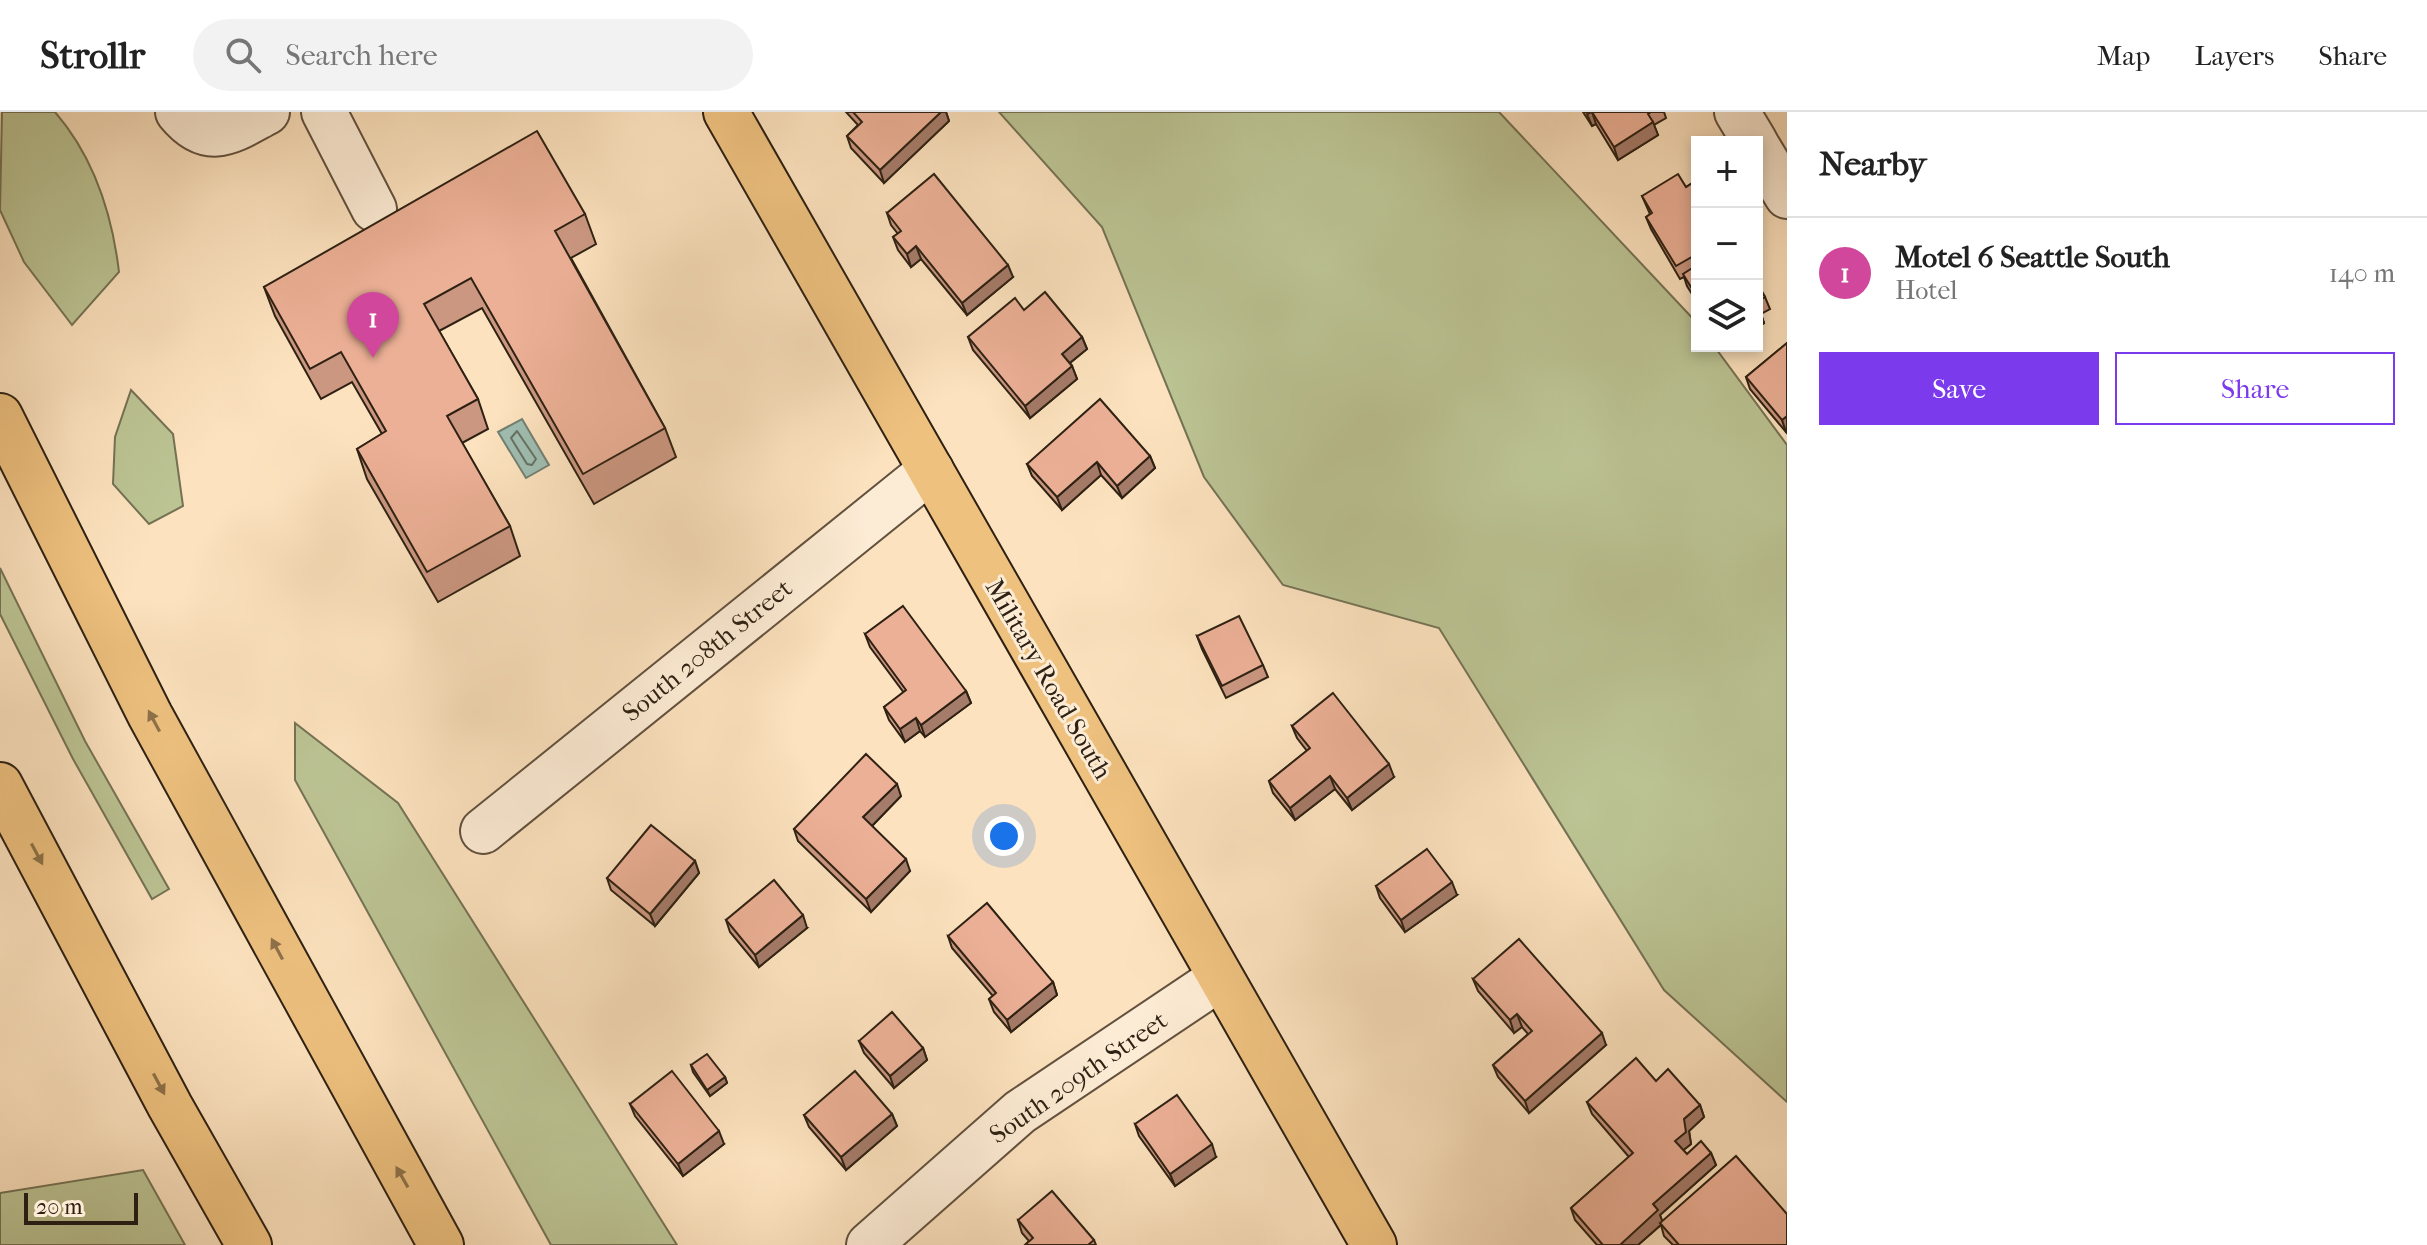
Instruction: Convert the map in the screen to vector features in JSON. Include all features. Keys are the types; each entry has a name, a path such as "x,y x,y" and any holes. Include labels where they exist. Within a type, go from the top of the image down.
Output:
{"main road":[{"name":"Military Road South","path":"726,112 1374,1245"},
{"path":"0,379 27,471"},
{"path":"0,416 150,715 441,1245"},
{"path":"0,785 170,1106 249,1245"}],"street":[{"path":"178,112 208,135 224,135 254,115"},
{"path":"324,112 374,209"},
{"path":"1737,112 1751,136"},
{"path":"1763,156 1787,196"},
{"name":"South 208th Street","path":"483,831 931,470"},
{"name":"South 209th Street","path":"869,1245 1020,1112 1220,978"}],"green space":[{"path":"2,112 55,112 69,129 91,167 106,207 119,272 72,325 24,262 0,210"},
{"path":"999,112 1499,112 1691,317 1691,352 1718,352 1787,445 1787,1102 1664,990 1439,628 1283,585 1204,477 1102,227"},
{"path":"131,390 173,434 183,506 149,524 113,484 115,437"},
{"path":"0,568 85,741 169,889 152,899 73,759 0,614"},
{"path":"295,723 398,803 677,1245 551,1245 295,780"},
{"path":"143,1170 185,1245 0,1245 0,1193"}],"water":[{"path":"522,419 549,465 526,478 498,432"}],"building":[{"path":"853,112 941,112 880,170 847,136 862,122"},
{"path":"1592,112 1651,112 1648,114 1653,122 1614,147"},
{"path":"537,131 585,214 555,231 665,428 583,474 471,278 424,304 478,399 447,416 510,526 427,572 357,449 386,431 341,352 310,369 264,287"},
{"path":"934,174 1008,265 962,303 916,246 907,254 893,237 901,231 887,213"},
{"path":"1678,174 1686,187 1691,184 1691,257 1676,266 1646,217 1652,213 1642,196"},
{"path":"1691,269 1691,287 1683,274"},
{"path":"1045,292 1082,337 1062,354 1072,366 1025,406 968,337 1015,298 1024,310"},
{"path":"1787,343 1787,416 1782,420 1746,377"},
{"path":"1100,399 1150,456 1117,486 1097,462 1057,497 1027,464"},
{"path":"903,606 966,691 921,725 916,718 900,729 884,707 906,690 865,634"},
{"path":"1239,616 1263,665 1222,686 1197,636"},
{"path":"1333,693 1389,764 1347,798 1330,776 1290,808 1269,781 1310,748 1292,726"},
{"path":"866,754 897,784 863,817 906,859 866,899 794,829"},
{"path":"651,825 695,861 650,914 607,878"},
{"path":"1427,849 1452,882 1401,920 1376,886"},
{"path":"774,880 803,915 755,955 726,920"},
{"path":"987,903 1053,982 1007,1020 989,999 996,993 948,936"},
{"path":"1519,939 1602,1033 1525,1101 1493,1065 1532,1031 1517,1014 1510,1020 1473,979"},
{"path":"892,1012 923,1048 890,1076 859,1041"},
{"path":"707,1054 725,1077 707,1090 691,1065"},
{"path":"1636,1058 1656,1081 1668,1069 1700,1105 1684,1119 1686,1132 1675,1141 1687,1154 1701,1141 1711,1153 1653,1204 1658,1210 1620,1245 1603,1245 1571,1208 1633,1153 1587,1102"},
{"path":"672,1071 719,1131 678,1164 630,1104"},
{"path":"855,1071 892,1114 841,1157 804,1115"},
{"path":"1177,1095 1212,1144 1170,1174 1135,1124"},
{"path":"1736,1156 1787,1214 1787,1245 1679,1245 1660,1223"},
{"path":"1052,1191 1094,1240 1088,1245 1025,1245 1033,1238 1018,1220"}],"place":[{"name":"Motel 6 Seattle South","path":"373,358"}]}
